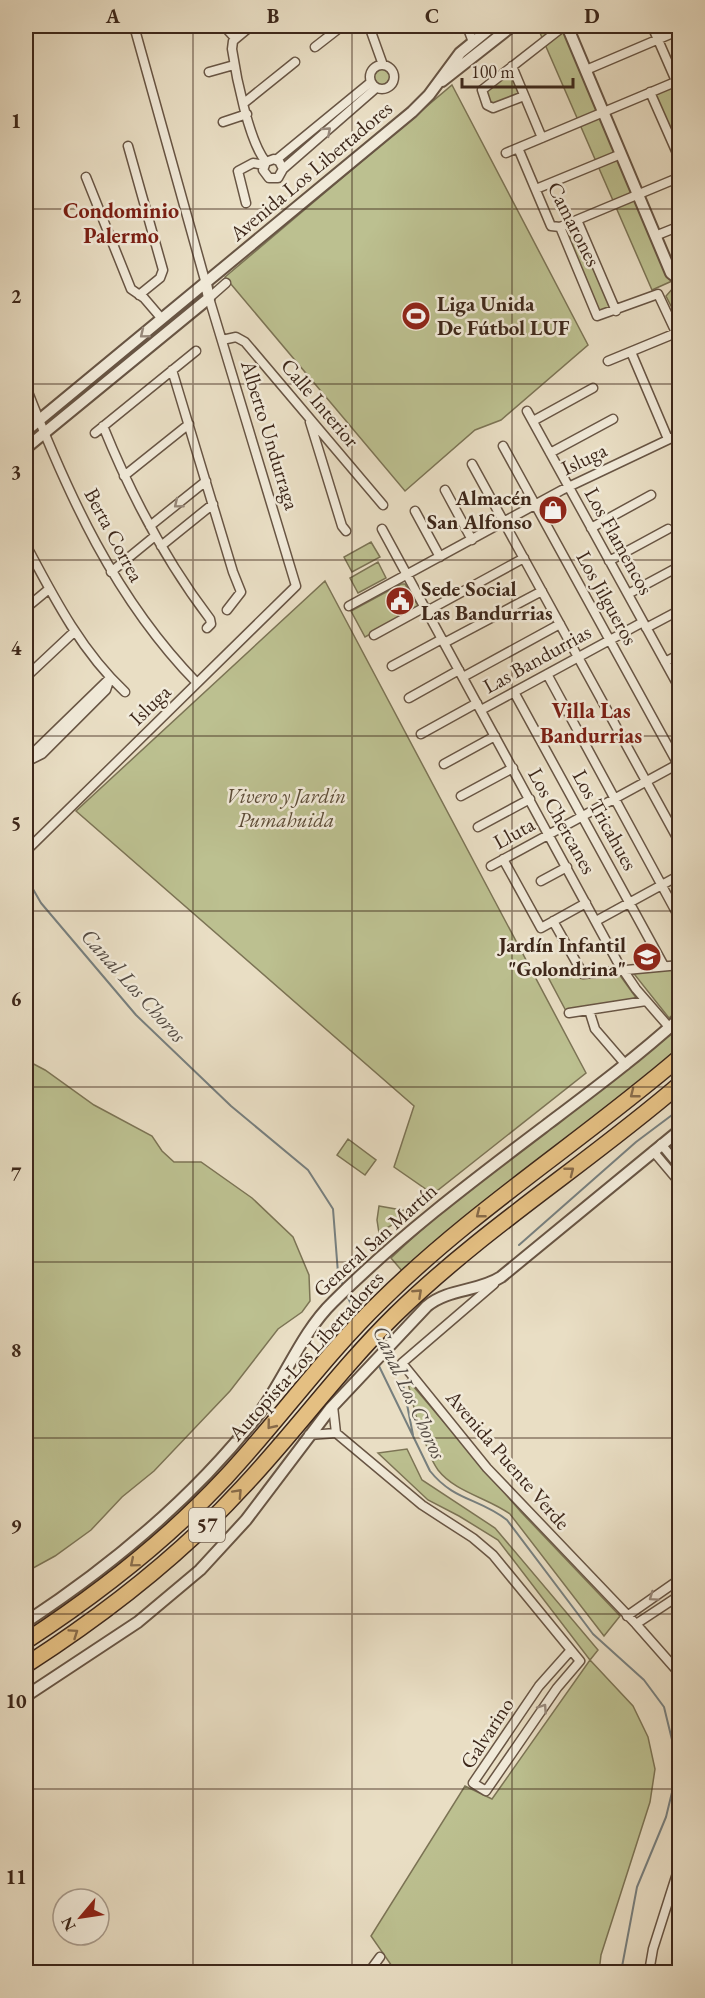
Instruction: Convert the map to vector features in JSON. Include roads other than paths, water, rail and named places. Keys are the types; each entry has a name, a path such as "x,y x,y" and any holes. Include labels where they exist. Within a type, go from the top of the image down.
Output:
{"highway":[{"name":"Autopista Los Libertadores","path":"26,1641 122,1574 186,1517 242,1459 350,1332 454,1234 680,1057"},
{"name":"Autopista Los Libertadores","path":"26,1665 114,1605 198,1534 263,1465 376,1334 464,1253 680,1084"}],"street":[{"path":"134,26 209,298"},
{"path":"224,26 235,38"},
{"path":"251,26 235,38 232,46 234,65 258,151 265,164 264,174 272,179 281,176 283,169 373,85"},
{"path":"315,47 342,26"},
{"path":"246,203 238,171 253,163 265,164 276,160 373,85 387,88 394,79 390,68 383,65 369,26"},
{"path":"467,26 473,42"},
{"name":"Avenida Los Libertadores","path":"26,431 412,112 437,85 454,60 493,26"},
{"name":"Avenida Los Libertadores","path":"437,85 512,26"},
{"path":"525,96 493,108 489,107 483,95 484,87 565,26 671,273 678,279"},
{"path":"506,153 678,81 652,26"},
{"path":"585,70 680,30"},
{"path":"244,103 295,62"},
{"path":"209,72 234,65"},
{"path":"373,85 372,70 383,65"},
{"path":"512,66 542,138"},
{"path":"650,92 680,160"},
{"path":"223,122 247,114"},
{"path":"129,147 164,270 160,278 139,295"},
{"name":"Camarones","path":"518,148 551,225 560,227 598,317 616,311 577,220"},
{"path":"536,189 621,154"},
{"path":"276,160 283,169"},
{"path":"86,177 131,290 169,323 171,329"},
{"path":"560,227 680,177"},
{"path":"655,236 680,226"},
{"path":"26,448 226,283"},
{"path":"608,361 678,337 658,294 616,311"},
{"name":"Alberto Undurraga","path":"209,298 297,583"},
{"name":"Calle Interior","path":"222,340 236,337 245,342 383,505"},
{"path":"95,433 196,351"},
{"path":"631,352 668,439"},
{"path":"172,370 241,592 227,610"},
{"path":"91,377 92,384 98,388"},
{"name":"Berta Correa","path":"26,387 79,511 111,572 145,624 197,683"},
{"path":"533,421 593,388"},
{"name":"Los Flamencos","path":"527,411 680,689"},
{"path":"309,419 342,526 346,531"},
{"path":"550,453 613,419"},
{"path":"124,476 189,424"},
{"path":"103,426 124,476 155,536 210,619 211,624 207,628"},
{"name":"Isluga","path":"349,606 536,505 680,434"},
{"name":"Los Jilgueros","path":"503,446 679,765"},
{"path":"472,464 680,843"},
{"path":"150,526 206,481"},
{"path":"445,490 472,540"},
{"path":"591,528 651,495"},
{"path":"161,546 213,504"},
{"path":"415,511 440,557"},
{"name":"Los Chercanes","path":"382,529 623,970 669,1028"},
{"path":"609,561 668,529"},
{"path":"111,572 155,536"},
{"path":"26,544 49,589 75,631 110,678 124,692"},
{"path":"374,635 524,558"},
{"path":"628,594 680,566"},
{"name":"Isluga","path":"26,851 297,583"},
{"path":"26,608 49,589"},
{"path":"392,666 542,591"},
{"name":"Las Bandurrias","path":"421,734 514,692 609,640 680,610"},
{"path":"409,698 560,624"},
{"path":"26,663 29,674 75,631"},
{"path":"665,662 680,654"},
{"path":"547,674 680,919"},
{"path":"26,756 70,721 110,678"},
{"name":"Los Tricahues","path":"514,692 664,966"},
{"path":"444,764 495,736"},
{"name":"Lluta","path":"491,866 679,765"},
{"path":"461,796 513,768"},
{"path":"478,827 530,800"},
{"path":"503,859 541,928 586,903"},
{"path":"541,882 567,867"},
{"path":"596,921 680,876"},
{"path":"554,921 583,974 680,965"},
{"path":"569,1013 646,1001"},
{"path":"589,1010 595,1029 626,1065"},
{"name":"General San Martín","path":"26,1622 128,1546 215,1464 265,1406 310,1331 333,1301 458,1192 626,1065 680,1018"},
{"path":"26,1696 130,1627 200,1570 246,1520 308,1435 333,1406 432,1302 444,1295 485,1286 501,1277 680,1130"},
{"path":"657,1148 680,1167"},
{"path":"657,1148 680,1183"},
{"name":"Avenida Puente Verde","path":"501,1277 402,1363 487,1468 636,1624 680,1674"},
{"path":"333,1406 336,1433 422,1505 473,1538 493,1555 571,1650"},
{"path":"308,1435 336,1433"},
{"path":"627,1616 680,1579"},
{"path":"636,1624 680,1595"},
{"name":"Galvarino","path":"571,1650 580,1661 557,1688 528,1730 486,1791 473,1783 539,1686 571,1650"},
{"path":"507,1733 514,1735 528,1730"},
{"path":"649,1972 653,1949 680,1864"},
{"path":"369,1972 380,1957"}],"waterway":[{"name":"Canal Los Choros","path":"26,877 41,903 136,1015 231,1106 308,1170 333,1209 338,1273 344,1288"},
{"path":"519,1245 636,1142 680,1109"},
{"name":"Canal Los Choros","path":"346,1293 357,1318"},
{"name":"Canal Los Choros","path":"378,1364 430,1471 448,1488 487,1507 507,1520 593,1634 644,1680 664,1707 674,1748 674,1784 666,1817 637,1887 621,1972"},
{"path":"403,1384 413,1435"}],"place":[{"name":"Liga Unida De Fútbol LUF","path":"416,316"},
{"name":"Almacén San Alfonso","path":"553,510"},
{"name":"Sede Social Las Bandurrias","path":"400,601"},
{"name":"Jardín Infantil \"Golondrina\"","path":"647,957"}],"district":[{"name":"Condominio Palermo","path":"121,222"},
{"name":"Villa Las Bandurrias","path":"591,722"}],"park label":[{"name":"Vivero y Jardín Pumahuida","path":"286,808"}]}
